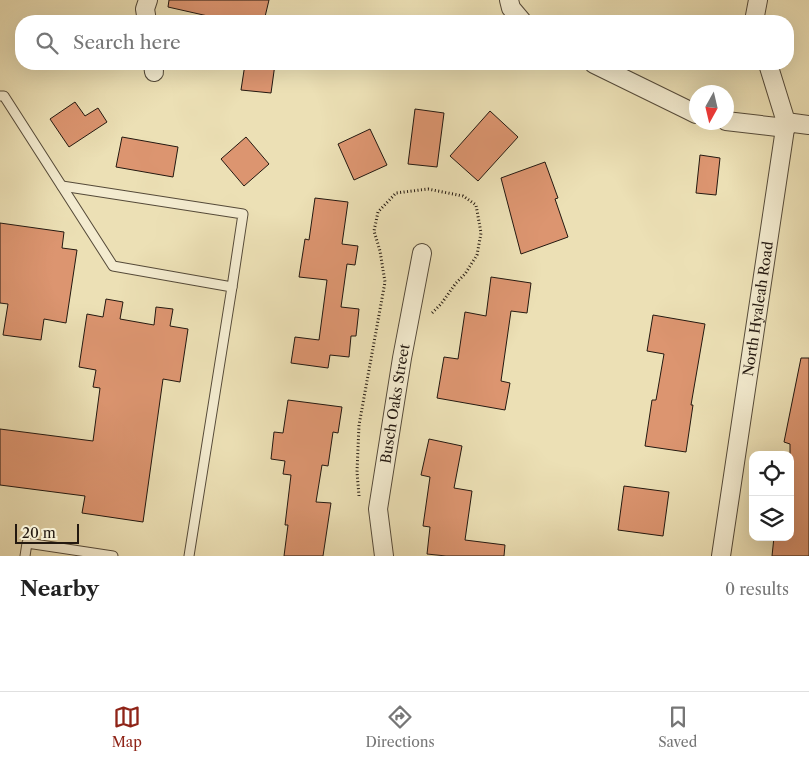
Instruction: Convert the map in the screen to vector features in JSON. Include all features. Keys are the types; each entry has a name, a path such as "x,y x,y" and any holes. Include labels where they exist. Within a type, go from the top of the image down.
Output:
{"street":[{"path":"146,15 145,9 148,0"},
{"path":"509,0 511,8 517,15"},
{"path":"755,15 758,0"},
{"path":"606,70 689,110"},
{"name":"North Hyaleah Road","path":"720,556 786,125 770,70"},
{"path":"734,122 809,125"},
{"name":"Busch Oaks Street","path":"384,556 378,510 402,358 422,253"}],"lane":[{"path":"0,96 4,96 113,266 232,287"},
{"path":"62,186 243,214 188,556"},
{"path":"25,556 27,543 113,556"}],"building":[{"path":"169,0 269,0 265,15 203,15 168,7"},
{"path":"244,70 274,70 271,93 241,90"},
{"path":"75,102 85,116 98,108 107,122 69,147 50,119"},
{"path":"415,109 444,113 437,167 408,164"},
{"path":"490,111 518,137 478,181 450,156"},
{"path":"370,129 387,165 354,180 338,144"},
{"path":"122,137 178,147 173,177 116,167"},
{"path":"246,137 269,164 244,186 221,159"},
{"path":"700,155 720,158 716,195 696,193"},
{"path":"545,162 558,198 555,199 568,237 521,254 501,178"},
{"path":"315,198 348,202 342,244 358,246 355,265 347,264 341,307 359,309 356,336 351,336 349,357 330,355 328,368 291,363 295,337 319,340 327,280 299,277 305,239 309,240"},
{"path":"0,223 64,232 62,248 77,250 66,323 44,319 41,340 3,335 8,304 0,303"},
{"path":"491,277 531,283 527,313 511,311 501,381 510,383 505,410 437,398 444,357 458,359 465,312 486,316"},
{"path":"106,299 123,302 120,319 154,325 156,307 173,309 170,326 188,329 180,382 163,379 143,522 82,513 85,496 0,485 0,429 93,441 100,388 93,387 96,370 79,367 87,314 103,317"},
{"path":"653,315 705,324 691,405 693,405 686,452 645,446 652,400 656,400 664,354 647,351"},
{"path":"801,358 809,358 809,556 772,556 774,541 794,541 794,451 790,451 790,444 784,442"},
{"path":"288,400 342,407 338,433 333,432 328,466 322,465 316,502 331,503 323,556 284,556 288,525 285,525 291,475 283,474 285,461 271,459 274,432 283,433"},
{"path":"429,439 462,446 454,488 472,491 465,540 505,545 504,556 446,556 427,554 430,527 423,526 430,477 421,475"},
{"path":"624,486 669,492 663,536 618,530"}]}
